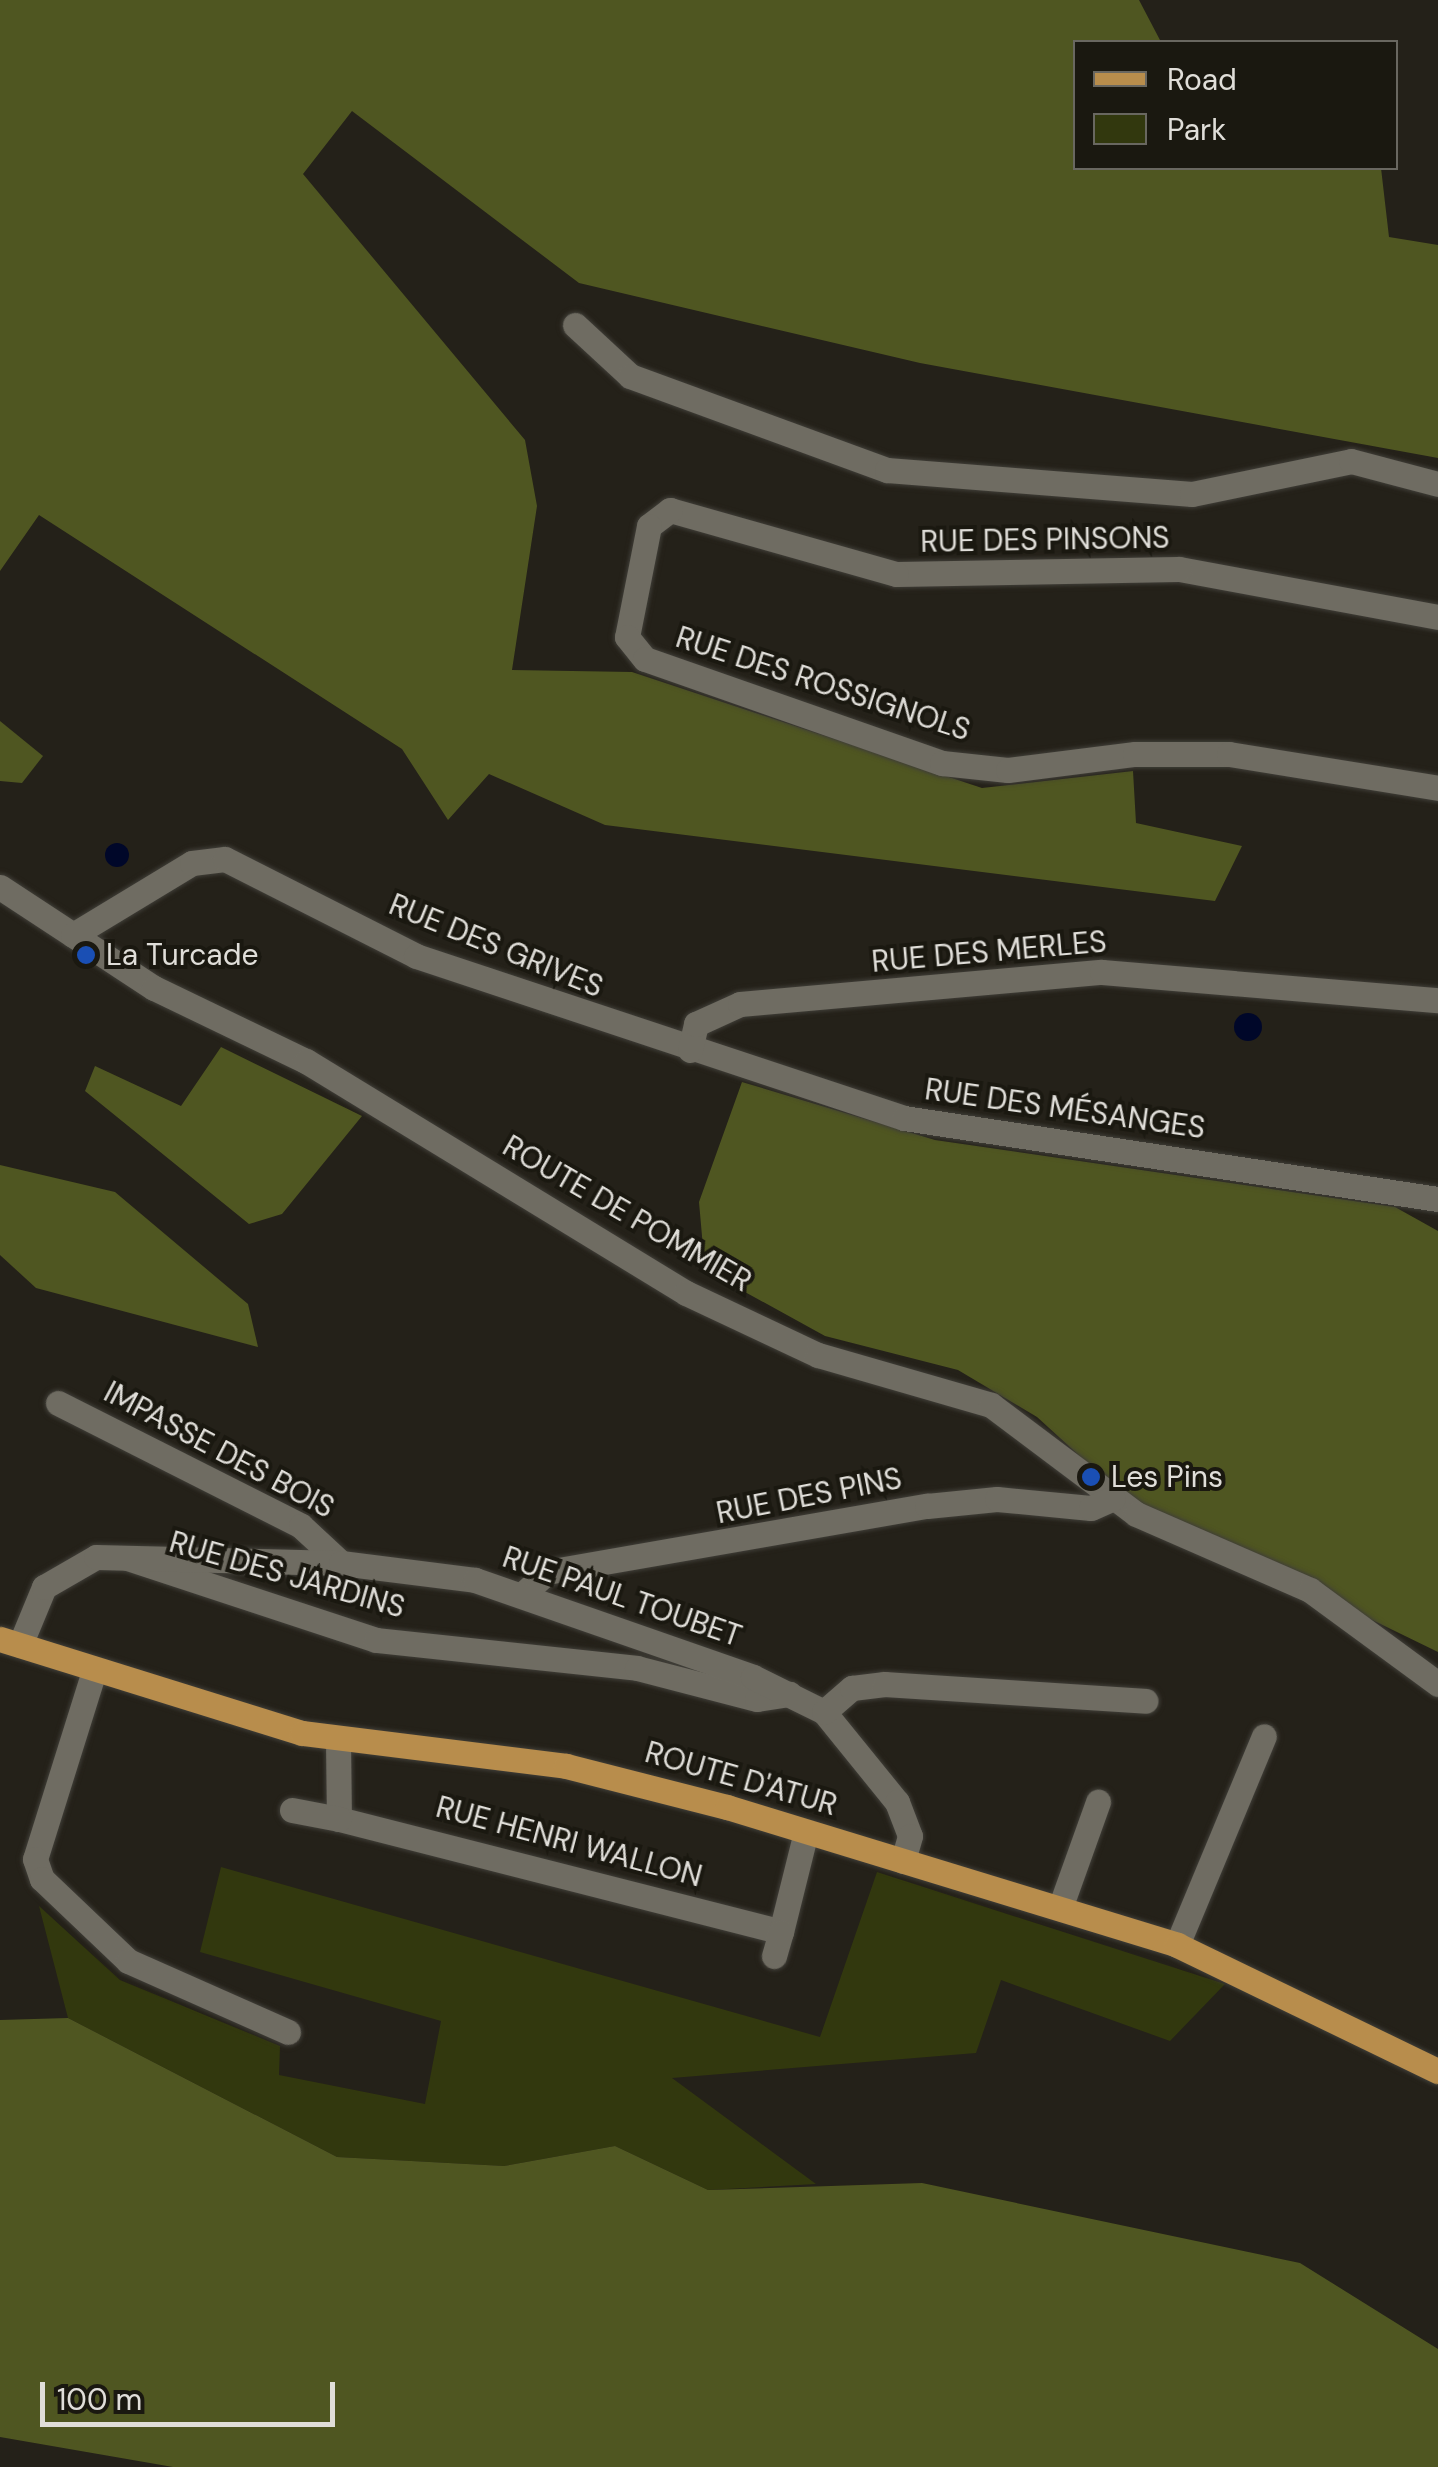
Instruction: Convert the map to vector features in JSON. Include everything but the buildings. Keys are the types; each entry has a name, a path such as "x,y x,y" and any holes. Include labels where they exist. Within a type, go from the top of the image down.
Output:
{"main road":[{"name":"ROUTE D'ATUR","path":"10,1642 94,1671 338,1740 605,1773 1060,1908 1177,1945 1438,2071"}],"street":[{"path":"575,325 630,376 887,470 1192,494 1350,462 1438,484"},
{"name":"RUE DES PINSONS","path":"659,512 896,574 1179,569 1438,617"},
{"name":"RUE DES ROSSIGNOLS","path":"659,512 627,638 645,659 681,672 979,769 1230,754 1438,788"},
{"name":"RUE DES GRIVES","path":"73,935 192,863 225,859 416,956 690,1050"},
{"name":"ROUTE DE POMMIER","path":"0,887 154,988 306,1061 686,1293 818,1355 991,1405 1113,1498 1183,1540 1310,1590 1438,1684"},
{"name":"RUE DES MERLES","path":"690,1050 696,1024 740,1004 1102,972 1438,1000"},
{"name":"RUE DES MÉSANGES","path":"690,1050 904,1118 1438,1199"},
{"name":"IMPASSE DES BOIS","path":"58,1403 301,1526 341,1563"},
{"name":"RUE DES PINS","path":"524,1593 547,1572 928,1506 997,1499 1090,1508 1113,1498"},
{"name":"RUE PAUL TOUBET","path":"10,1642 53,1578 123,1556 341,1563 524,1593 790,1694 824,1712 898,1802 910,1836 903,1861"},
{"name":"RUE DES JARDINS","path":"123,1556 376,1640 637,1668 757,1699 790,1694"},
{"path":"94,1671 35,1859 42,1879 128,1961 288,2032"},
{"path":"824,1712 852,1688 885,1684 1146,1701"},
{"path":"1177,1945 1264,1736"},
{"path":"338,1740 338,1819"},
{"path":"1060,1908 1098,1802"},
{"name":"RUE HENRI WALLON","path":"292,1810 338,1819 778,1944 806,1832"}],"green space":[{"path":"0,0 1139,0 1160,40 1073,40 1073,170 1381,170 1389,237 1438,245 1438,458 920,363 579,283 352,111 303,174 525,440 537,506 512,670 632,672 982,788 1133,771 1136,823 1242,846 1215,901 605,825 489,774 448,820 402,749 39,515 0,571"},
{"path":"0,721 43,756 22,783 0,781"},
{"path":"221,1047 362,1116 282,1214 249,1224 85,1091 95,1066 181,1106"},
{"path":"742,1082 935,1140 1395,1207 1438,1231 1438,1652 1130,1502 1037,1417 958,1370 825,1336 705,1270 699,1202"},
{"path":"0,1165 115,1192 248,1304 258,1347 36,1288 0,1255"},
{"path":"221,1867 820,2037 877,1872 1225,1984 1170,2041 1001,1980 976,2053 672,2078 816,2184 708,2190 615,2146 504,2166 337,2157 68,2018 39,1906 120,1980 280,2046 279,2075 425,2104 441,2021 200,1952"},
{"path":"68,2018 337,2157 504,2166 615,2146 708,2190 922,2183 1300,2263 1438,2349 1438,2467 173,2467 0,2437 0,2020"}],"water":[{"path":"117,843 129,855 117,867 105,855"},
{"path":"1248,1013 1258,1017 1262,1027 1258,1037 1248,1041 1238,1037 1234,1027 1238,1017"}],"place":[{"name":"La Turcade","path":"86,955"},
{"name":"Les Pins","path":"1091,1477"}]}
